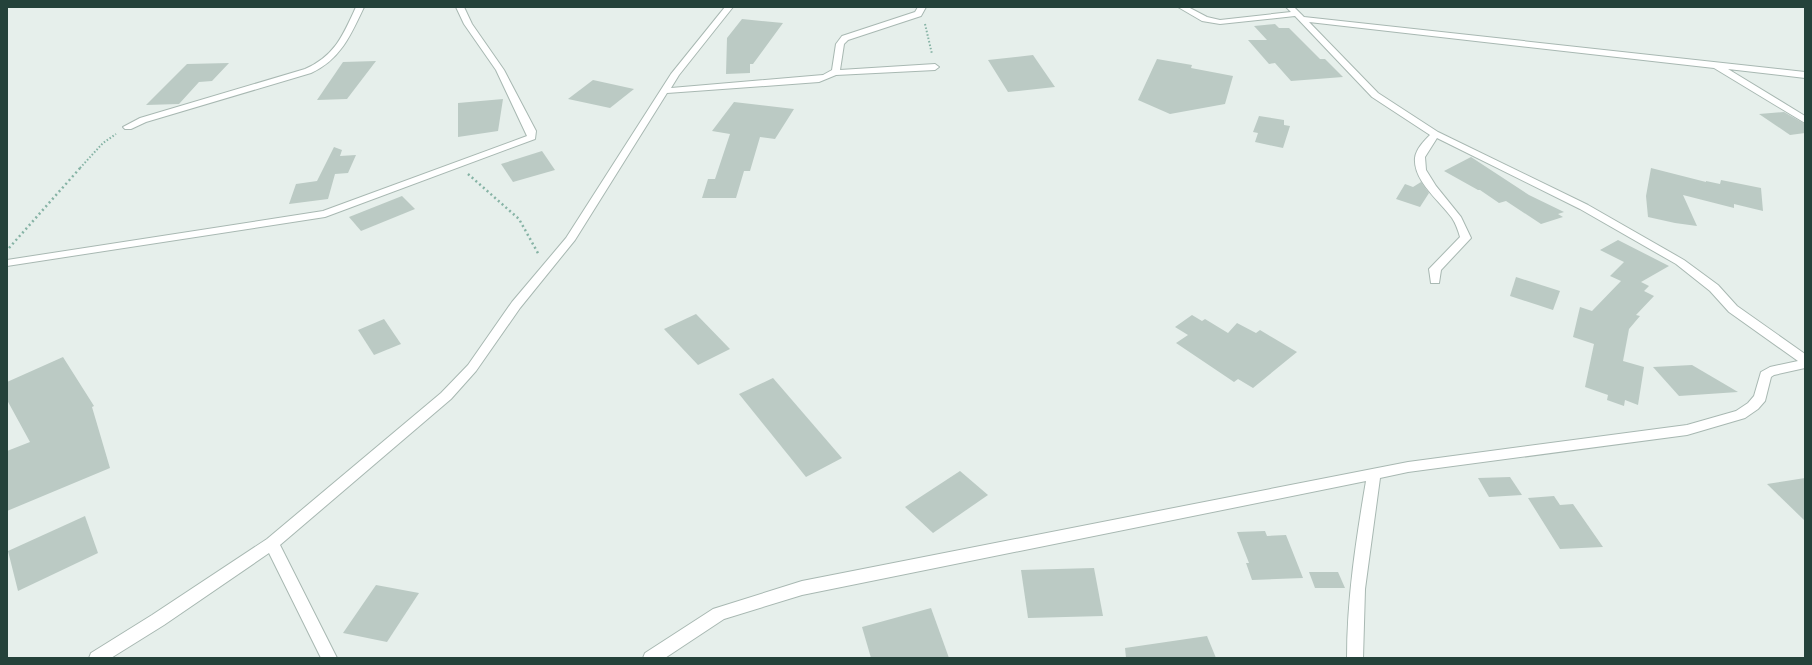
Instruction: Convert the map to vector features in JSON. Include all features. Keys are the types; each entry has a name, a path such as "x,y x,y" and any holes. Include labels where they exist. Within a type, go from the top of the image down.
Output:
{"street":[{"path":"128,127 143,120 319,66 333,57 360,7"},
{"path":"7,263 325,214 528,139 532,134 500,70 468,24 460,7"},
{"path":"97,658 158,620 272,543 446,396 472,368 545,268 570,240 664,91 683,64 729,7"},
{"path":"1182,7 1205,19 1220,22 1251,17 1299,16 1372,28 1805,75"},
{"path":"1290,7 1376,95 1435,134 1584,207 1680,262 1714,288 1733,309 1805,360"},
{"path":"834,73 840,44 845,38 920,10"},
{"path":"1714,64 1805,120"},
{"path":"664,91 819,79 834,73 935,67"},
{"path":"1435,134 1421,154 1421,167 1425,178 1458,218 1464,228 1466,238 1435,269 1435,280"},
{"path":"651,658 719,614 802,588 1408,467 1687,430 1740,415 1754,406 1760,398 1765,375 1770,371 1805,364"},
{"path":"1355,658 1354,623 1359,571 1374,474"},
{"path":"272,543 329,658"}],"path":[{"path":"920,10 927,28 935,67"},
{"path":"7,250 103,143 128,127"},
{"path":"458,165 519,219 545,268"}],"building":[{"path":"742,19 783,23 753,64 750,64 750,73 726,74 727,38"},
{"path":"1275,24 1279,28 1289,28 1320,59 1325,59 1343,77 1291,81 1275,63 1269,64 1248,40 1267,40 1254,26"},
{"path":"1033,55 1055,87 1008,92 988,60"},
{"path":"1157,59 1192,65 1191,68 1233,76 1225,104 1170,114 1138,100"},
{"path":"376,61 347,99 317,100 343,62"},
{"path":"229,63 212,81 199,82 179,104 146,105 187,64"},
{"path":"593,80 634,89 610,108 568,99"},
{"path":"503,99 498,131 458,137 458,103"},
{"path":"734,102 794,109 775,139 760,137 750,171 744,171 736,198 702,198 708,179 715,179 730,134 712,131"},
{"path":"1784,112 1805,124 1805,133 1790,135 1759,114"},
{"path":"1259,116 1284,120 1284,125 1290,126 1283,148 1255,142 1258,133 1253,132"},
{"path":"334,147 342,150 340,156 356,155 348,173 335,174 328,199 289,204 296,184 317,181"},
{"path":"542,151 555,170 513,182 501,164"},
{"path":"1471,157 1529,195 1564,212 1558,214 1563,217 1541,224 1506,201 1499,203 1480,190 1444,171"},
{"path":"1651,168 1706,182 1720,184 1721,180 1761,188 1763,211 1734,204 1734,208 1683,195 1697,226 1648,217 1646,196"},
{"path":"1421,182 1429,193 1420,207 1396,199 1405,184 1413,187"},
{"path":"402,196 415,209 361,231 349,217"},
{"path":"1618,240 1669,266 1641,282 1649,286 1644,291 1654,296 1636,315 1640,316 1629,329 1623,361 1644,367 1638,405 1625,400 1624,406 1607,400 1608,395 1585,387 1594,344 1573,337 1580,307 1592,311 1621,281 1610,276 1624,262 1600,250"},
{"path":"1516,277 1560,291 1553,310 1510,296"},
{"path":"696,314 730,349 698,365 664,329"},
{"path":"1192,315 1202,321 1205,319 1228,333 1237,323 1256,333 1260,330 1297,352 1253,388 1238,379 1234,382 1176,343 1188,335 1175,327"},
{"path":"384,319 401,344 374,355 358,330"},
{"path":"63,357 94,406 92,407 110,468 7,511 7,451 30,442 7,400 7,382"},
{"path":"1692,365 1738,392 1679,396 1653,367"},
{"path":"773,378 842,458 806,477 739,394"},
{"path":"960,471 988,495 933,533 905,507"},
{"path":"1510,477 1522,495 1489,497 1478,478"},
{"path":"1805,478 1805,521 1767,484"},
{"path":"1554,496 1560,505 1573,504 1603,547 1560,549 1528,498"},
{"path":"85,516 98,553 18,591 8,551"},
{"path":"1265,531 1267,536 1286,535 1303,578 1252,580 1246,563 1249,563 1237,532"},
{"path":"1094,568 1103,616 1028,618 1021,570"},
{"path":"1309,572 1338,572 1345,588 1315,588"},
{"path":"376,585 419,593 387,642 343,633"},
{"path":"931,608 949,658 871,658 862,627"},
{"path":"1207,636 1216,658 1126,658 1125,648"}]}
